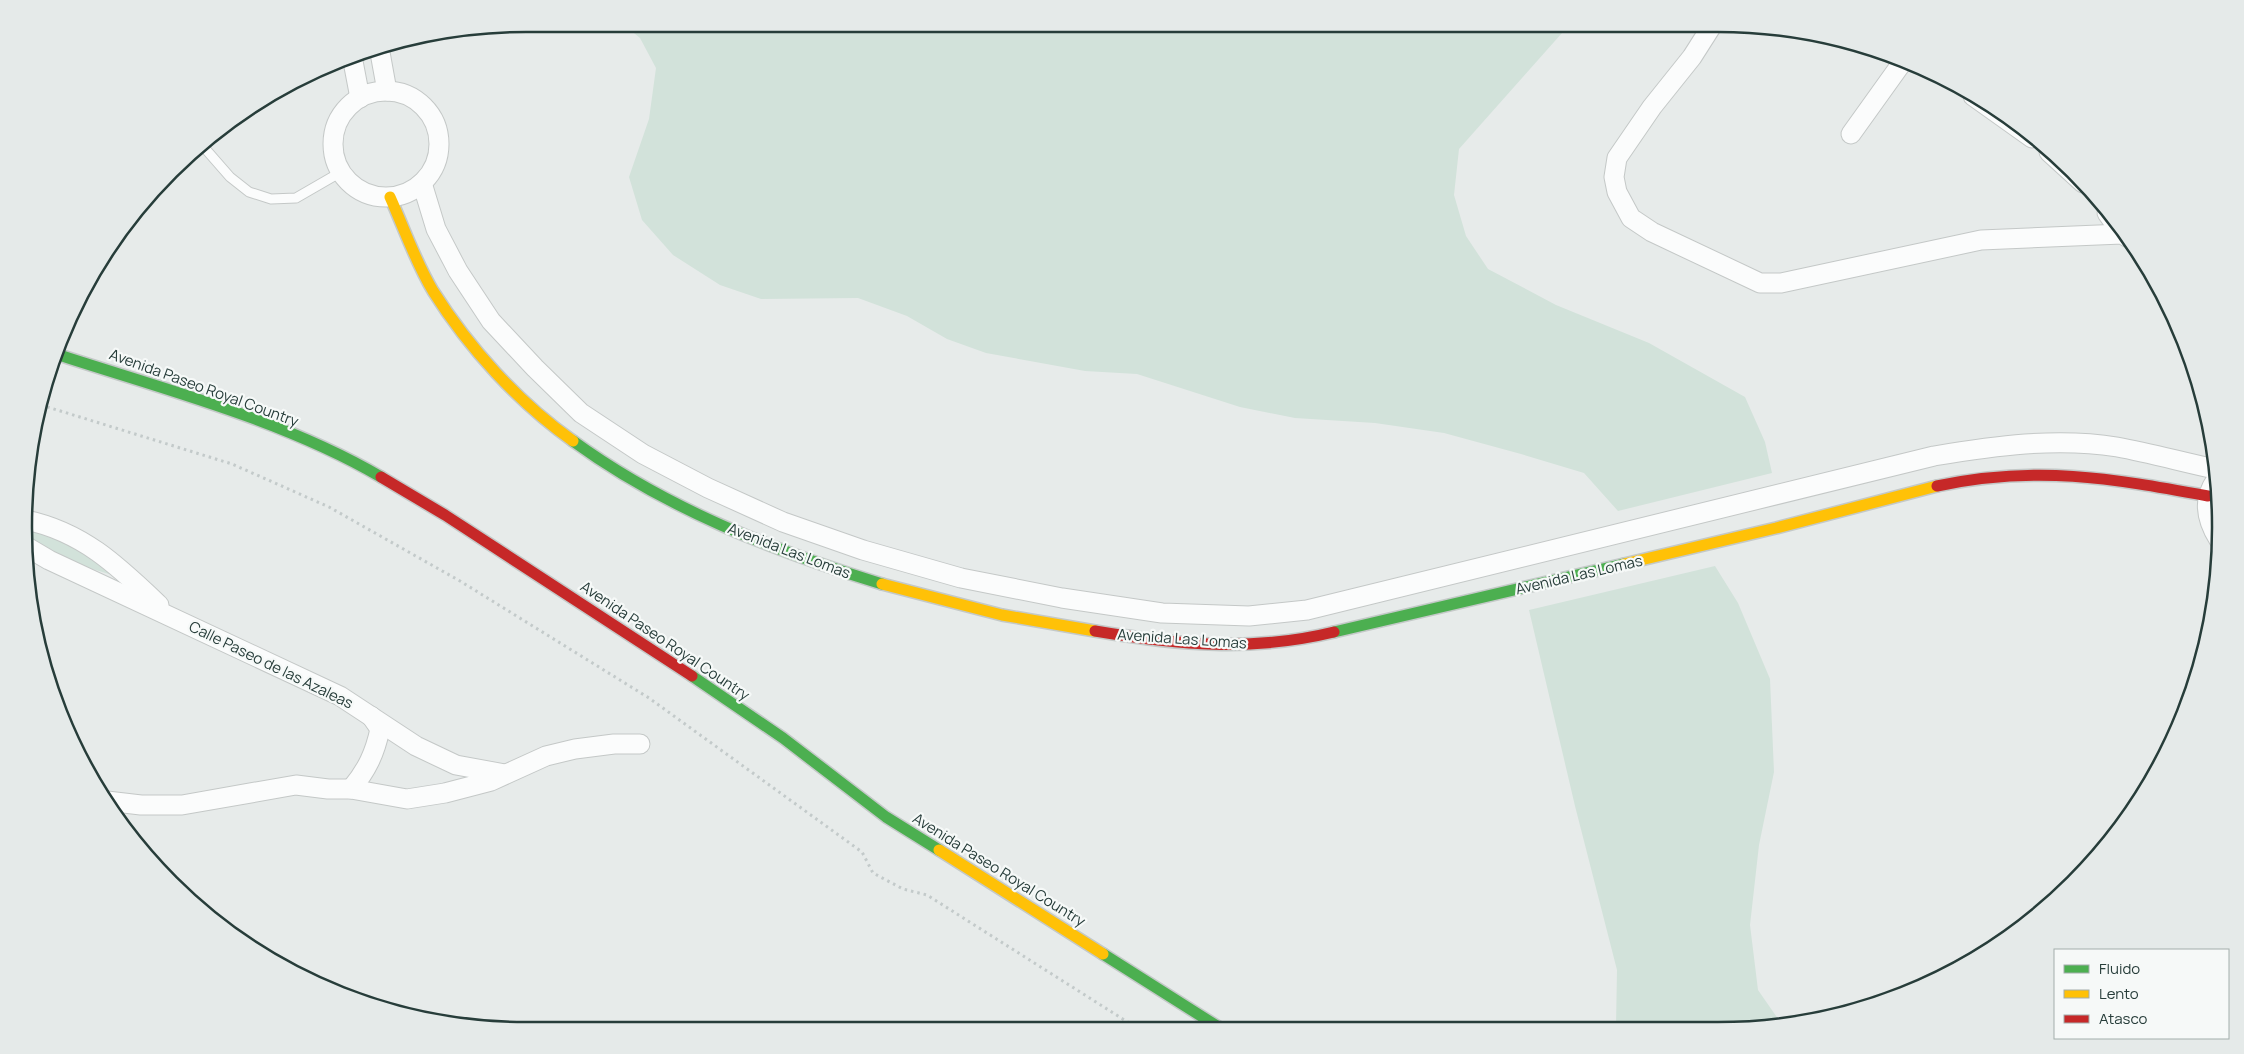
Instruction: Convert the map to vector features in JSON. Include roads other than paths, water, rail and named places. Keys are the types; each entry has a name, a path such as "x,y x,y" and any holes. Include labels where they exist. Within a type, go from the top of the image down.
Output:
{"street":[{"path":"1707,32 1692,57 1646,115 1617,158 1614,177 1619,199 1631,218 1652,232 1760,283 1781,283 1981,240 2116,236"},
{"path":"380,55 387,91"},
{"path":"354,64 360,98"},
{"path":"1852,134 1899,67"},
{"path":"387,91 403,94 417,101 428,112 436,126 439,141 438,156 432,171 422,183 408,193 390,197 362,192 350,183 341,172 334,156 333,139 337,123 346,108 360,98 373,93 387,91"},
{"name":"Avenida Las Lomas","path":"422,183 436,229 453,263 491,320 580,413 643,454 708,488 783,522 863,550 961,578 1062,598 1162,613 1249,616 1307,610 1934,456 2006,444 2061,443 2116,447 2208,468"},
{"name":"Avenida Las Lomas","path":"390,197 432,289 466,338 519,396 566,437 631,480 694,513 770,546 855,577 958,605 1045,624 1145,638 1231,646 1298,641 1808,521 1943,485 2008,475 2059,473 2209,488"},
{"name":"Avenida Paseo Royal Country","path":"63,356 262,422 360,465 445,515 673,664 783,738 886,817 1211,1022"},
{"path":"1934,456 1943,485"},
{"path":"2210,497 2207,512 2212,529"},
{"name":"Calle Paseo de las Azaleas","path":"32,522 65,531 96,549 125,572 171,616"},
{"name":"Calle Paseo de las Azaleas","path":"34,552 340,696 416,746 456,765 505,774"},
{"name":"Calle Paseo de las Azaleas","path":"352,789 366,772 376,750 380,730 371,716"},
{"path":"116,802 141,805 182,805 296,785 328,789 352,789 407,799 445,793 491,781 546,756 575,749 614,744 640,744"}],"lane":[{"path":"207,150 230,177 249,192 271,199 296,198 341,172"}]}
